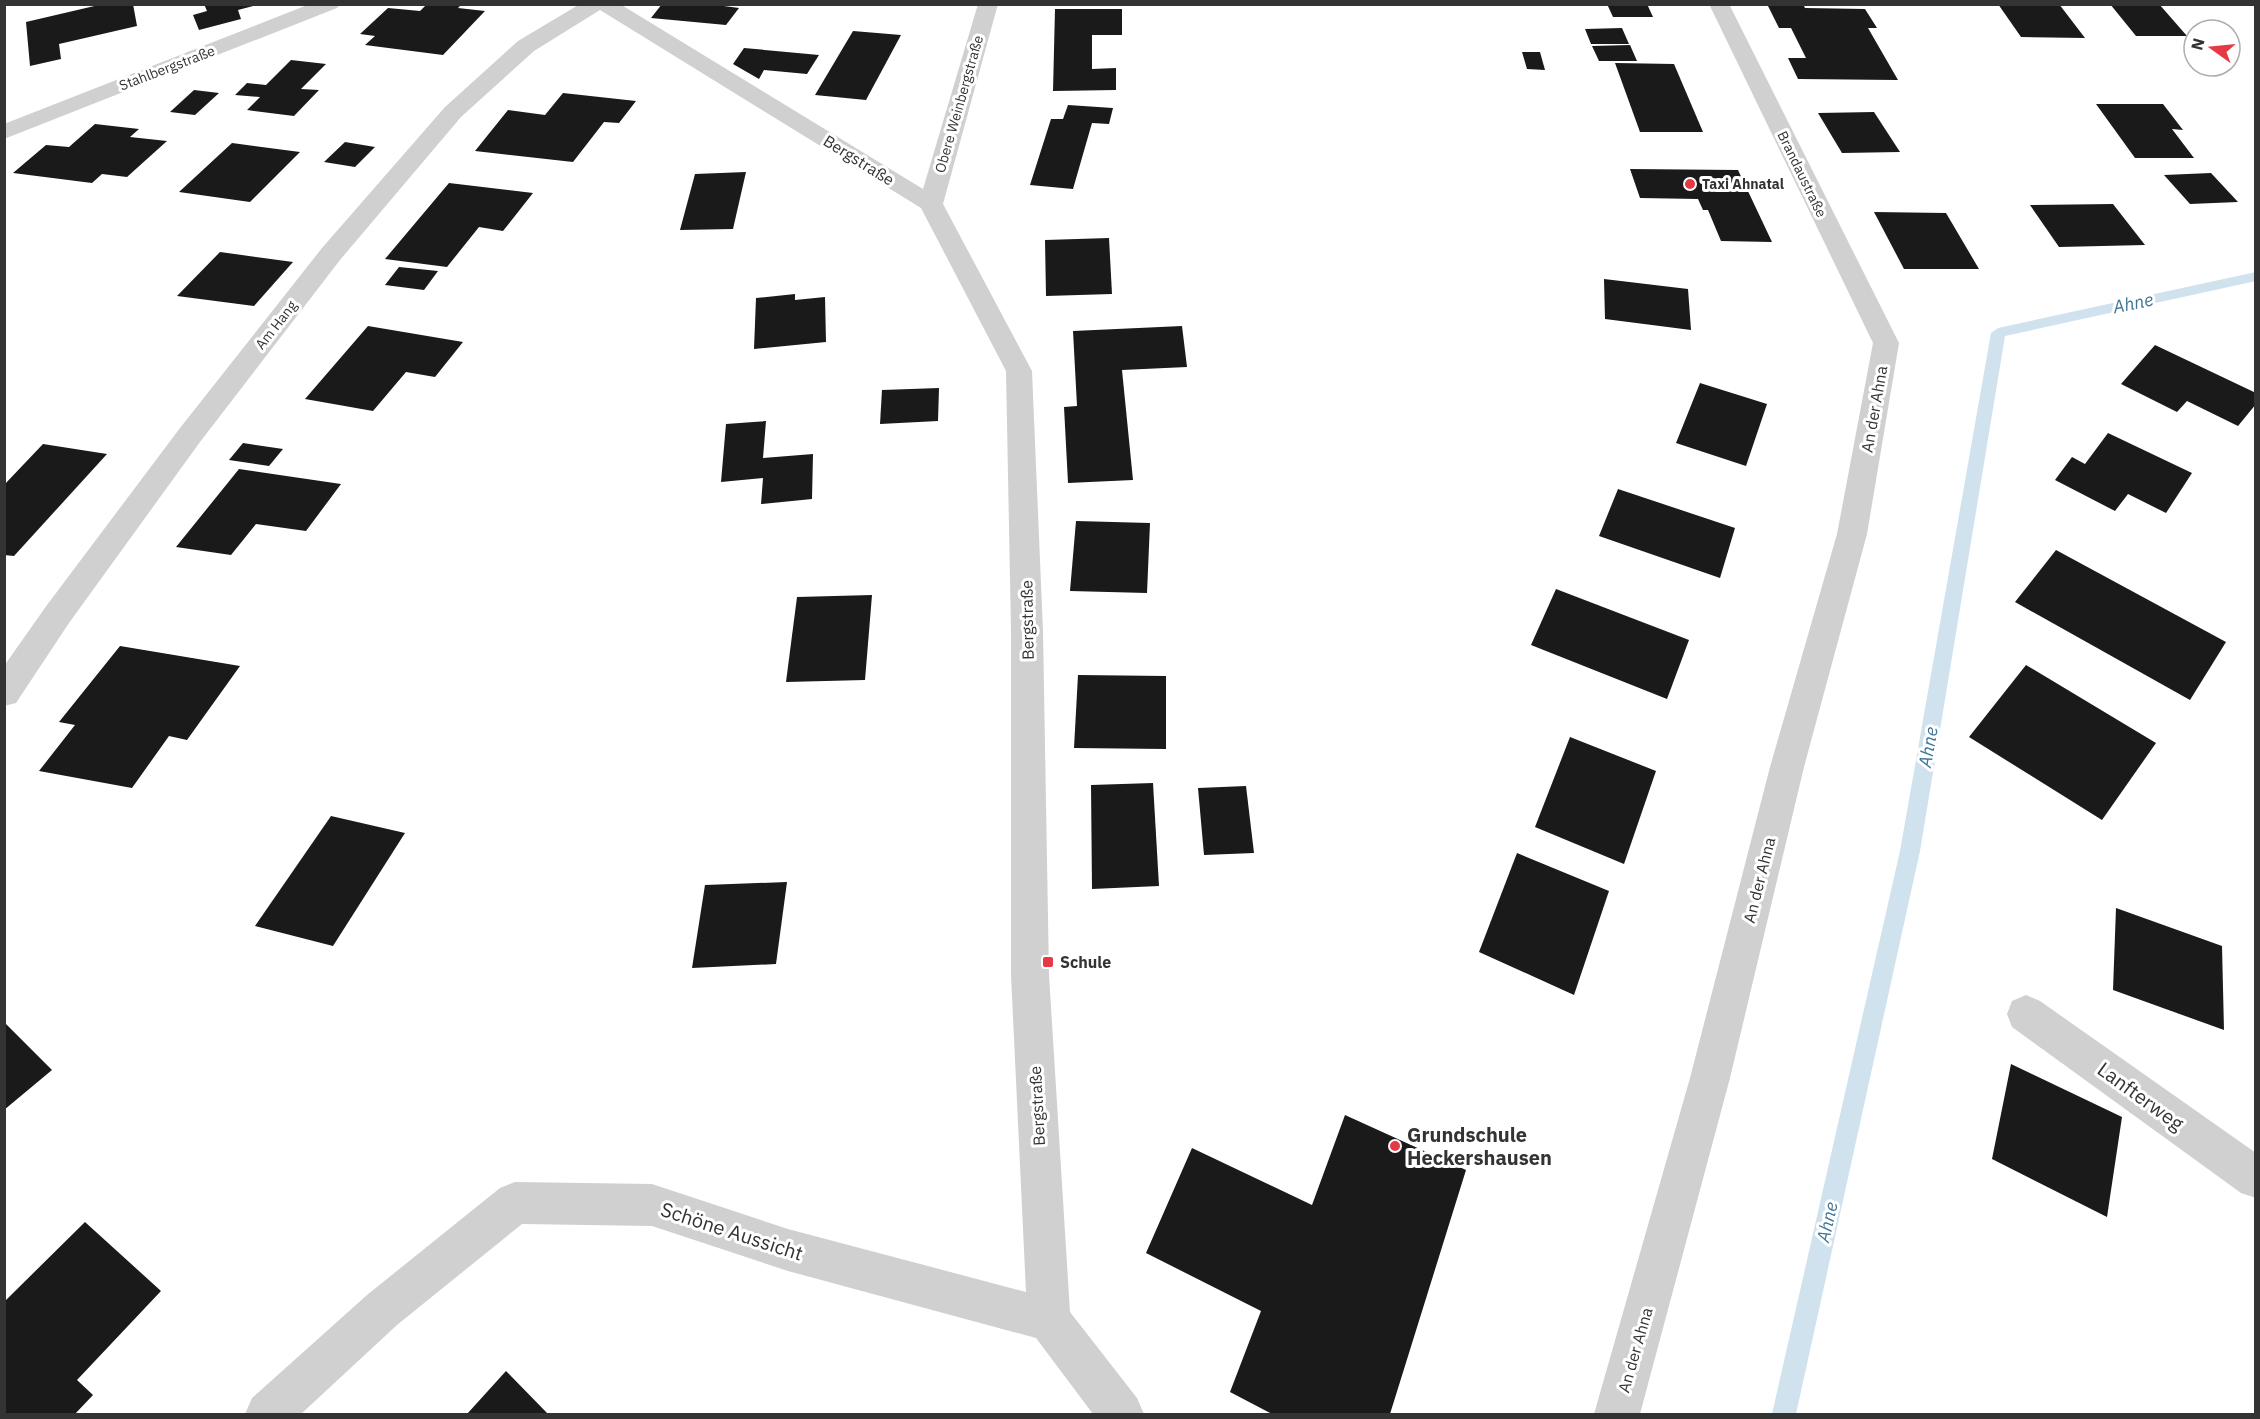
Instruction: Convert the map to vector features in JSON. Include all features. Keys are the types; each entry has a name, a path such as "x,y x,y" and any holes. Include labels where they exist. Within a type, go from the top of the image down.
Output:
{"street":[{"name":"Stahlbergstraße","path":"4,132 330,4"},
{"name":"Am Hang","path":"4,693 58,614 190,435 331,254 453,111 526,46 596,4"},
{"name":"Bergstraße","path":"606,4 931,204 1019,371 1027,631 1030,975 1049,1320"},
{"name":"Obere Weinbergstraße","path":"931,204 988,4"},
{"name":"Brandaustraße","path":"1719,4 1886,343"},
{"name":"An der Ahna","path":"1617,1414 1710,1078 1787,767 1852,534 1886,343"},
{"name":"Lanfterweg","path":"2026,1014 2256,1178"},
{"name":"Schöne Aussicht","path":"268,1414 382,1310 515,1203 652,1205 788,1250 1049,1320"},
{"path":"1049,1320 1121,1414"}],"building":[{"path":"103,4 133,4 137,26 59,44 61,59 30,66 26,22"},
{"path":"204,4 257,5 238,10 241,19 199,30 193,15 207,11"},
{"path":"427,4 462,4 458,8 485,11 443,55 365,45 375,36 360,34 388,8 420,11"},
{"path":"662,4 709,4 739,8 726,25 651,18"},
{"path":"1607,4 1647,4 1653,17 1613,17"},
{"path":"1767,4 1803,4 1805,8 1865,9 1877,28 1868,28 1898,80 1798,79 1788,58 1806,58 1791,28 1779,28"},
{"path":"1998,4 2059,4 2085,38 2021,37"},
{"path":"2110,4 2159,4 2182,30 2182,36 2136,36"},
{"path":"1055,9 1122,9 1122,35 1092,35 1092,69 1116,68 1116,90 1053,91"},
{"path":"1622,28 1629,44 1591,44 1585,29"},
{"path":"853,31 901,35 866,100 815,95"},
{"path":"1630,45 1637,61 1599,61 1592,46"},
{"path":"744,48 819,55 807,74 764,70 759,79 733,64"},
{"path":"1522,52 1540,52 1545,70 1527,69"},
{"path":"291,60 326,64 301,89 319,90 294,116 247,110 260,97 235,95 247,83 266,85"},
{"path":"1615,63 1674,64 1703,132 1640,132"},
{"path":"194,90 219,93 195,115 170,112"},
{"path":"563,93 636,101 619,123 604,122 573,162 475,151 508,110 545,115"},
{"path":"2096,104 2163,104 2183,130 2172,129 2194,158 2135,158"},
{"path":"1068,105 1113,108 1109,124 1092,123 1073,189 1030,185 1051,119 1063,119"},
{"path":"1874,112 1900,152 1842,153 1818,113"},
{"path":"95,124 139,129 130,137 167,141 127,177 102,174 92,183 13,173 46,145 69,147"},
{"path":"345,142 375,147 355,167 324,162"},
{"path":"232,143 300,152 250,202 179,192"},
{"name":"Taxi Ahnatal","path":"1630,169 1738,170 1772,242 1721,241 1708,210 1703,210 1698,199 1640,198"},
{"path":"746,172 733,229 680,230 695,174"},
{"path":"2211,173 2238,202 2190,204 2164,175"},
{"path":"449,183 533,193 503,231 479,227 447,267 385,259"},
{"path":"2113,204 2145,245 2059,247 2030,205"},
{"path":"1874,212 1946,213 1979,269 1904,269"},
{"path":"1109,238 1112,294 1046,296 1045,240"},
{"path":"220,252 293,262 254,306 177,296"},
{"path":"399,267 438,271 424,290 385,285"},
{"path":"1604,279 1688,289 1691,330 1605,319"},
{"path":"795,294 795,300 825,297 826,342 754,349 756,298"},
{"path":"368,326 463,342 435,377 406,372 373,411 305,399"},
{"path":"1182,326 1187,367 1122,370 1133,480 1068,483 1064,407 1077,406 1073,331"},
{"path":"2155,345 2256,393 2256,404 2238,426 2187,401 2177,412 2121,384"},
{"path":"1700,383 1767,404 1746,466 1676,443"},
{"path":"939,388 938,421 880,424 882,390"},
{"path":"766,421 763,458 813,454 812,499 761,504 763,478 721,482 726,424"},
{"path":"2108,433 2192,473 2166,513 2128,494 2115,511 2055,480 2072,457 2085,464"},
{"path":"243,443 283,449 269,466 229,460"},
{"path":"43,444 107,454 14,556 4,555 4,485"},
{"path":"239,469 341,484 306,531 256,524 231,555 176,547"},
{"path":"1618,489 1735,528 1720,578 1599,536"},
{"path":"1076,521 1150,523 1147,593 1070,591"},
{"path":"2056,550 2226,642 2190,700 2015,602"},
{"path":"1556,589 1689,640 1667,699 1531,645"},
{"path":"872,595 865,680 786,682 797,597"},
{"path":"120,646 240,666 187,740 169,736 132,788 39,771 75,725 59,722"},
{"path":"2026,665 2156,743 2102,820 1969,737"},
{"path":"1078,675 1166,676 1166,749 1074,748"},
{"path":"1570,737 1656,771 1624,864 1535,827"},
{"path":"1153,783 1159,886 1092,889 1091,785"},
{"path":"1246,786 1254,853 1204,855 1198,788"},
{"path":"331,816 405,833 333,946 255,926"},
{"path":"1517,853 1609,891 1574,995 1479,952"},
{"path":"787,882 776,964 692,968 705,885"},
{"path":"2116,908 2222,946 2224,1030 2113,990"},
{"path":"4,1022 52,1070 4,1110"},
{"path":"2011,1064 2122,1117 2107,1217 1992,1159"},
{"name":"Grundschule Heckershausen","path":"1345,1115 1466,1170 1390,1414 1272,1414 1230,1392 1261,1311 1146,1253 1192,1148 1312,1205"},
{"path":"85,1222 161,1291 77,1380 93,1395 75,1414 4,1414 4,1302"},
{"path":"506,1371 548,1414 467,1414"}],"waterway":[{"name":"Ahne","path":"1784,1414 1910,851 1998,333 2256,276"}],"place":[{"name":"Taxi Ahnatal","path":"1690,184"},
{"name":"Schule","path":"1048,962"},
{"name":"Grundschule Heckershausen","path":"1395,1146"}]}
